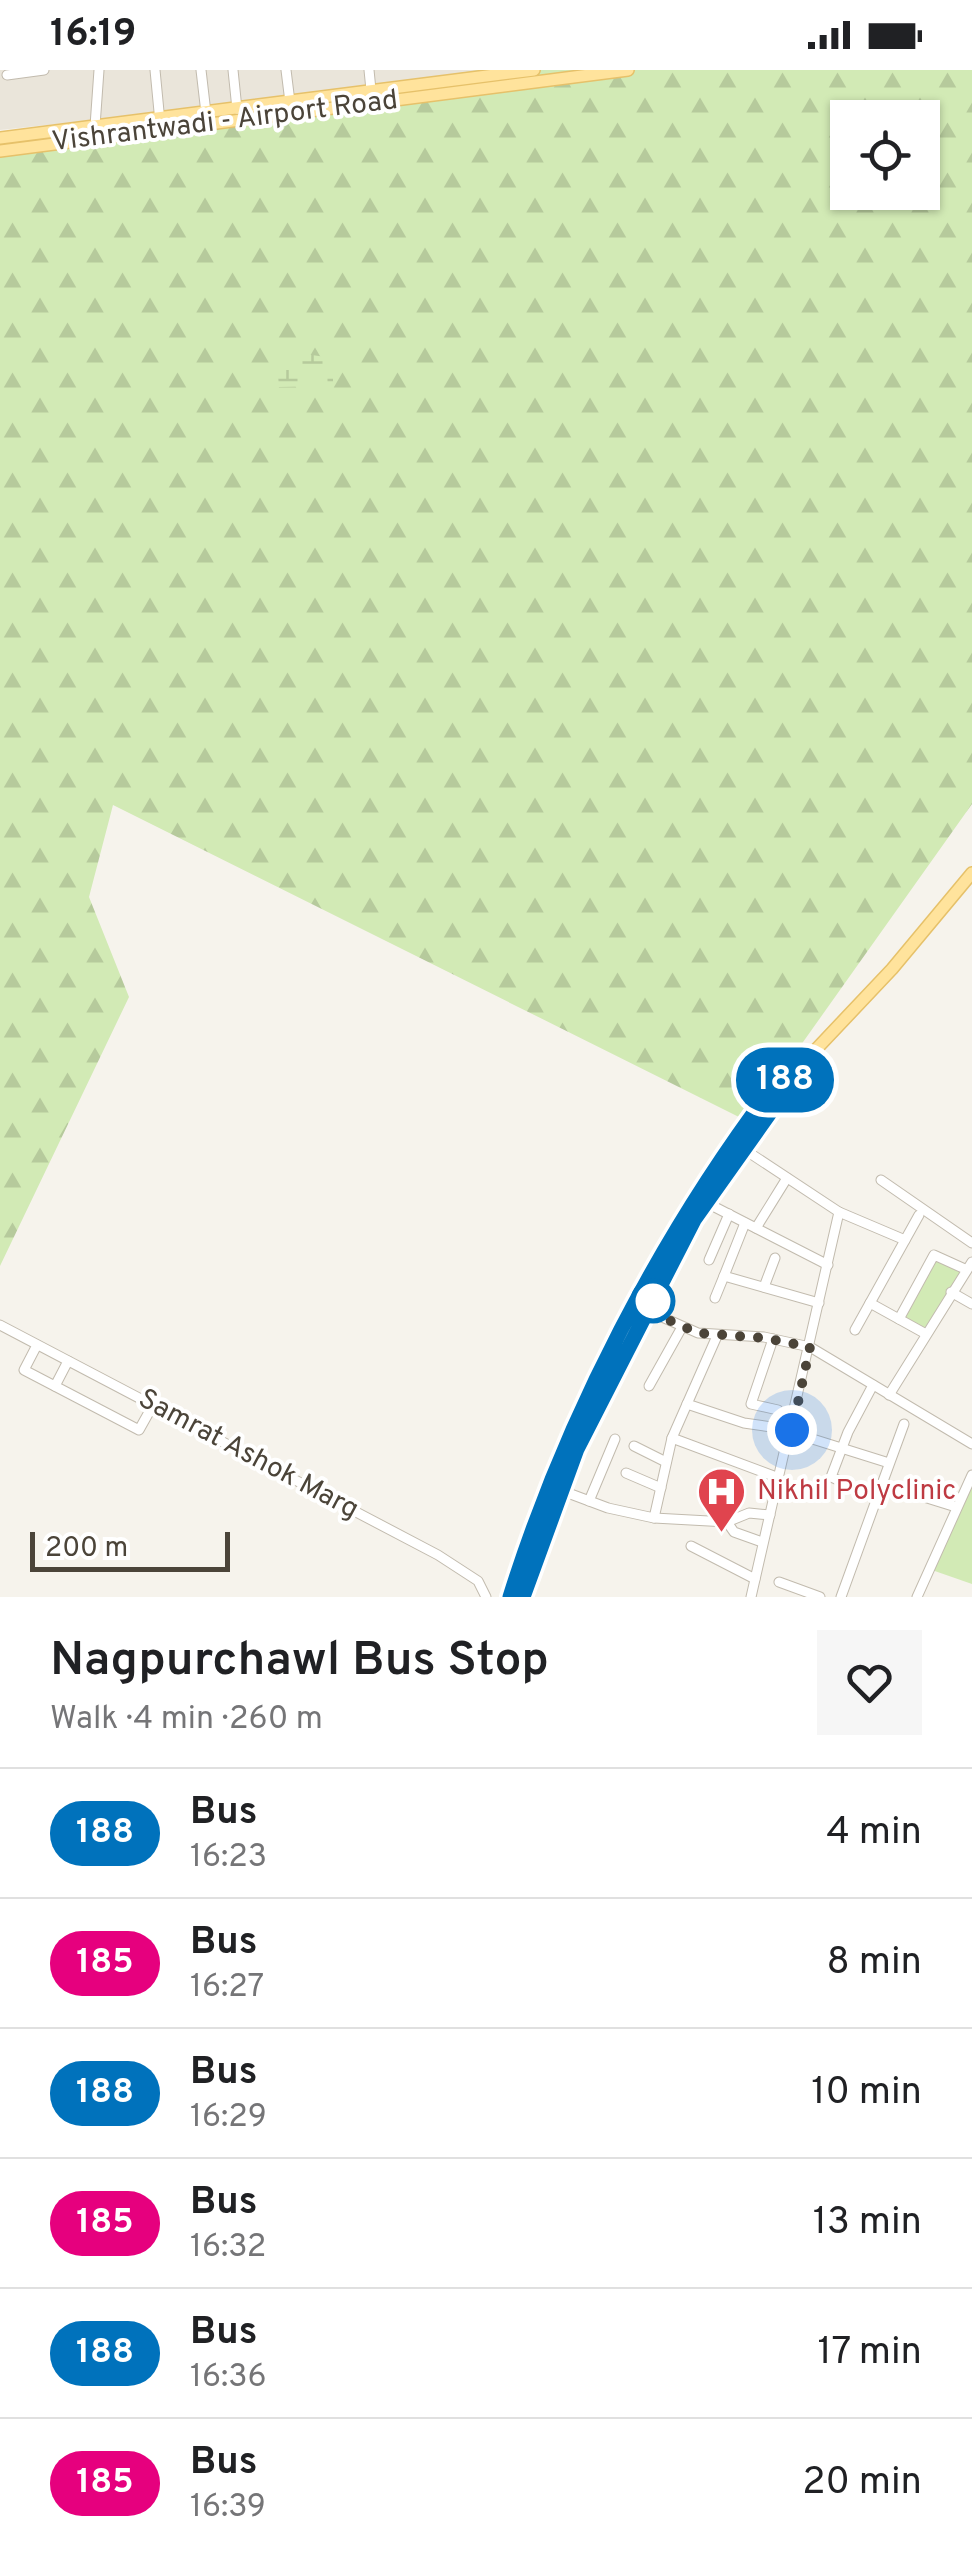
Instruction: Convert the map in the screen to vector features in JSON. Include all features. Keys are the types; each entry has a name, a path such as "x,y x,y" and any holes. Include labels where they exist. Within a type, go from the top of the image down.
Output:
{"main road":[{"name":"Vishrantwadi - Airport Road","path":"0,151 534,70"},
{"name":"Vishrantwadi - Airport Road","path":"0,138 94,126 160,126 206,114 371,90 628,70"},
{"path":"510,1597 554,1488 699,1199 737,1145 784,1093 789,1078 892,969 972,873"},
{"path":"523,1597 554,1488"}],"street":[{"path":"7,76 44,70"},
{"path":"94,126 99,70"},
{"path":"154,70 160,126"},
{"path":"201,70 206,114"},
{"path":"233,70 237,109"},
{"path":"286,70 290,102"},
{"path":"369,70 371,90"},
{"path":"737,1145 839,1212 905,1240"},
{"path":"756,1228 786,1178"},
{"path":"881,1180 972,1243"},
{"path":"699,1199 828,1265"},
{"path":"751,1597 839,1212"},
{"path":"709,1260 728,1214"},
{"path":"855,1330 918,1216"},
{"path":"715,1298 744,1223"},
{"path":"889,1394 968,1266 934,1255 899,1319"},
{"path":"764,1288 775,1258"},
{"path":"724,1276 820,1303"},
{"path":"951,1292 972,1304"},
{"path":"870,1303 926,1334"},
{"path":"642,1308 682,1327 718,1336 773,1339 810,1347 972,1444"},
{"name":"Samrat Ashok Marg","path":"0,1326 464,1570 486,1597"},
{"path":"649,1386 682,1327"},
{"path":"654,1518 672,1438 718,1336"},
{"path":"773,1339 751,1404 778,1410"},
{"path":"37,1345 24,1370 139,1430 153,1404"},
{"path":"55,1386 68,1360"},
{"path":"874,1385 842,1448 832,1481 876,1498"},
{"path":"686,1404 750,1424 792,1430"},
{"path":"750,1424 758,1406"},
{"path":"842,1597 904,1424"},
{"path":"803,1436 889,1463"},
{"path":"672,1438 779,1478"},
{"path":"589,1501 615,1439"},
{"path":"634,1446 666,1462"},
{"path":"626,1473 660,1488"},
{"path":"917,1597 972,1474"},
{"path":"882,1484 956,1507"},
{"path":"554,1488 654,1518 727,1522 748,1513 770,1516"},
{"path":"727,1522 734,1532 762,1542"},
{"path":"691,1546 755,1579"},
{"path":"779,1582 796,1592 820,1597"}],"shaded area":[{"path":"0,70 517,70 371,90 0,130"}],"green space":[{"path":"479,70 972,70 972,804 747,1121 113,805 89,897 129,997 0,1266 0,143"},
{"path":"276,350 333,358 333,386 279,387"},
{"path":"934,1255 965,1269 926,1334 899,1319"},
{"path":"972,1484 972,1584 929,1569"}],"bus line":[{"name":"188","path":"510,1597 566,1444 684,1214 774,1086 789,1078 784,1093 704,1202 666,1274 577,1449 523,1597"}],"place":[{"name":"Nikhil Polyclinic","path":"722,1534"}],"route":[{"path":"653,1301 648,1311 690,1331 773,1339 810,1347 792,1430"}]}
